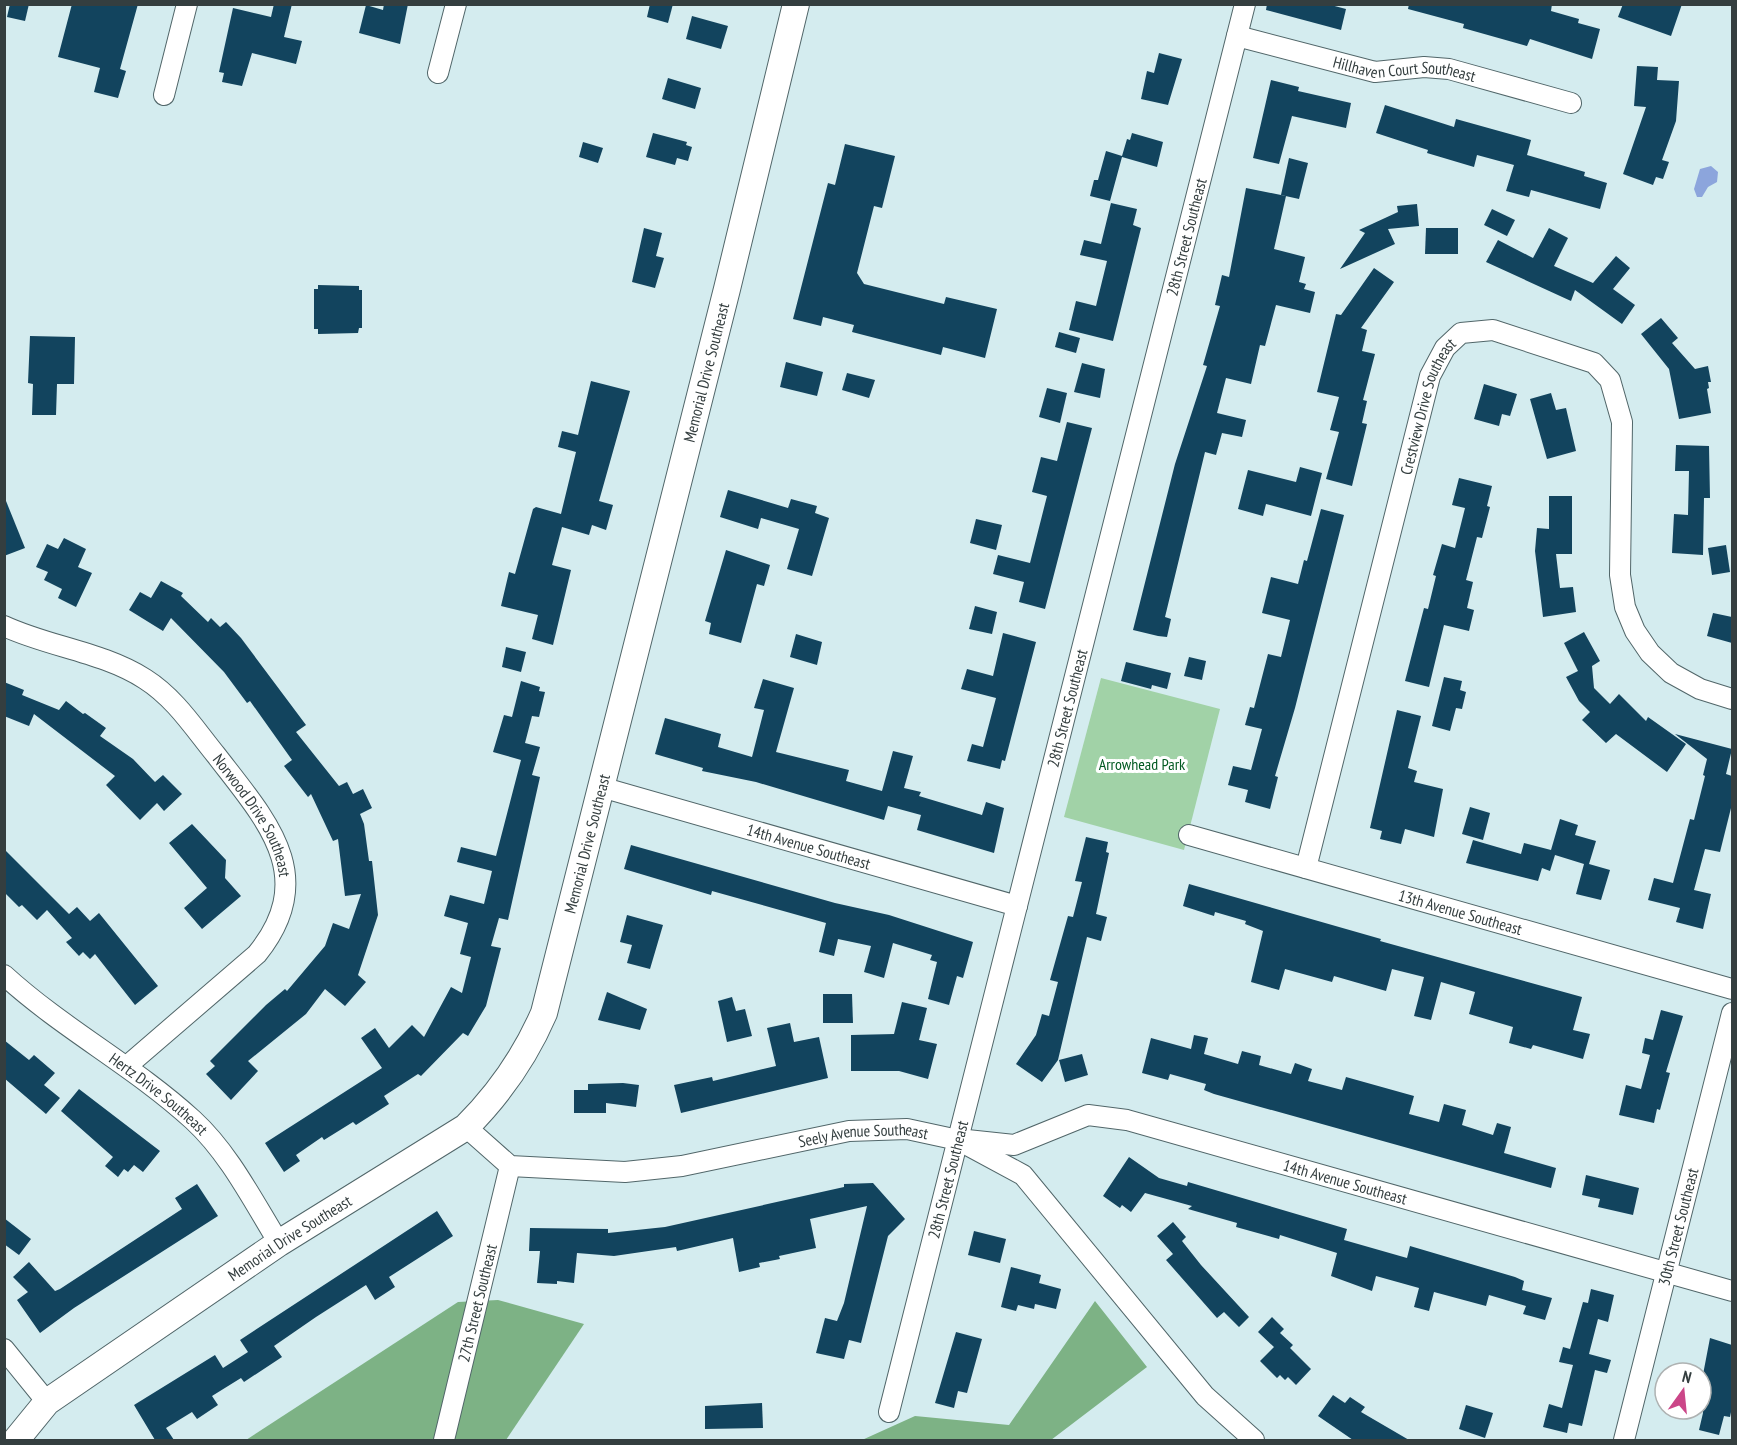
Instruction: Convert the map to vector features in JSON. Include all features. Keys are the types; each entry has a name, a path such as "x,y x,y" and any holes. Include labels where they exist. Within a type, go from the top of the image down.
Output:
{"street":[{"path":"164,95 187,4"},
{"path":"438,73 456,4"},
{"name":"Memorial Drive Southeast","path":"16,1440 47,1402 279,1243 466,1127 491,1102 531,1045 544,1013 727,289 796,4"},
{"name":"28th Street Southeast","path":"889,1412 1245,4"},
{"name":"Hillhaven Court Southeast","path":"1237,36 1376,72 1424,67 1449,69 1571,103"},
{"name":"Crestview Drive Southeast","path":"1306,868 1430,376 1445,348 1461,333 1493,330 1594,363 1610,380 1622,422 1620,575 1625,608 1640,638 1671,674 1700,688 1732,699"},
{"name":"Norwood Drive Southeast","path":"4,626 31,639 110,662 145,678 173,700 258,808 274,835 285,863 286,892 281,916 270,938 257,954 127,1066"},
{"name":"14th Avenue Southeast","path":"600,787 1017,906"},
{"name":"13th Avenue Southeast","path":"1189,835 1732,989"},
{"name":"Hertz Drive Southeast","path":"4,975 30,998 127,1066 194,1121 224,1156 279,1243"},
{"name":"30th Street Southeast","path":"1624,1440 1732,1013"},
{"name":"14th Avenue Southeast","path":"958,1140 1014,1144 1088,1115 1127,1120 1732,1291"},
{"path":"466,1127 510,1166"},
{"name":"Seely Avenue Southeast","path":"510,1166 625,1172 682,1166 849,1131 907,1129 958,1140 1023,1175 1205,1396 1254,1440"},
{"name":"27th Street Southeast","path":"444,1440 510,1166"},
{"path":"4,1349 47,1402"}],"green space":[{"name":"Arrowhead Park","path":"1101,678 1220,709 1184,850 1064,817"},
{"path":"498,1300 584,1324 506,1440 246,1440 458,1302"},
{"path":"1095,1301 1147,1367 1051,1440 862,1440 915,1416 1009,1425"}],"water":[{"path":"1711,166 1718,172 1717,182 1708,187 1702,197 1697,197 1694,189 1700,169"}],"building":[{"path":"10,4 29,4 25,21 7,17"},
{"path":"72,4 138,4 120,69 126,71 118,98 94,92 100,68 58,57"},
{"path":"274,4 292,4 284,37 302,41 296,64 252,53 242,86 222,82 224,73 219,72 233,8 271,17"},
{"path":"384,4 408,4 400,44 359,33 366,5 383,10"},
{"path":"650,4 673,4 668,23 647,17"},
{"path":"1267,4 1327,4 1346,9 1341,30 1266,10"},
{"path":"1409,4 1552,4 1551,11 1579,19 1578,23 1600,29 1592,59 1530,39 1527,46 1463,28 1464,24 1408,9"},
{"path":"1623,4 1682,4 1671,36 1618,17"},
{"path":"692,16 728,26 721,49 686,39"},
{"path":"1159,53 1182,59 1168,105 1141,99 1147,71 1154,73"},
{"path":"1637,66 1658,67 1657,80 1679,81 1676,121 1662,160 1669,162 1663,179 1656,177 1653,185 1623,174 1646,107 1634,106"},
{"path":"668,78 701,88 695,109 662,99"},
{"path":"1271,80 1299,87 1298,91 1351,103 1346,128 1292,116 1279,164 1253,158"},
{"path":"1385,105 1454,127 1456,119 1531,140 1527,155 1585,172 1584,176 1607,183 1600,209 1531,190 1529,197 1506,191 1514,165 1477,155 1474,167 1427,153 1428,150 1376,133"},
{"path":"653,133 687,142 686,145 692,147 688,161 677,158 675,165 646,157"},
{"path":"1132,133 1163,142 1157,167 1122,157 1110,201 1090,196 1094,180 1098,180 1106,151 1122,156 1127,139 1130,140"},
{"path":"583,142 603,148 598,163 579,157"},
{"path":"845,144 895,156 882,208 874,206 857,273 864,284 944,304 946,297 997,309 985,358 943,347 941,355 852,332 854,325 823,317 821,326 793,319 828,183 835,185"},
{"path":"1289,158 1308,163 1299,199 1281,195"},
{"path":"1246,188 1286,196 1274,249 1305,257 1299,282 1306,284 1304,289 1315,292 1310,313 1276,305 1265,346 1260,345 1251,384 1226,378 1217,413 1246,420 1242,437 1222,433 1216,455 1205,452 1165,617 1171,619 1167,637 1158,636 1133,630 1175,464 1207,366 1203,365 1220,306 1215,305 1222,275 1229,277"},
{"path":"1111,203 1137,209 1133,225 1141,228 1113,341 1069,330 1076,301 1096,306 1107,261 1080,255 1084,240 1101,244"},
{"path":"1417,204 1419,226 1388,229 1395,244 1340,269 1365,233 1359,230 1398,212 1397,206"},
{"path":"1492,209 1515,220 1507,236 1484,225"},
{"path":"644,228 662,233 656,256 664,258 655,288 632,282"},
{"path":"1426,228 1458,228 1458,254 1425,254"},
{"path":"1549,228 1568,238 1554,266 1593,283 1616,256 1630,268 1613,289 1635,305 1622,324 1575,290 1571,301 1486,262 1498,240 1533,258"},
{"path":"1374,268 1394,282 1361,328 1367,330 1362,351 1375,354 1363,400 1367,401 1362,423 1367,424 1352,486 1326,479 1339,432 1330,430 1339,397 1317,392 1336,314 1341,315"},
{"path":"318,285 359,286 359,290 362,290 362,328 359,328 358,333 318,334 318,329 314,329 314,289 318,289"},
{"path":"1661,318 1678,338 1672,343 1695,369 1708,366 1711,382 1708,382 1709,388 1707,389 1711,413 1679,419 1669,369 1641,334"},
{"path":"1059,332 1080,338 1076,353 1055,347"},
{"path":"30,336 75,337 74,384 57,384 56,415 32,415 33,384 28,383"},
{"path":"786,362 823,372 817,396 780,387"},
{"path":"1082,363 1105,369 1100,398 1074,392"},
{"path":"847,373 875,380 869,398 842,390"},
{"path":"591,381 630,391 599,501 613,505 606,530 592,525 589,535 562,527 552,565 571,570 553,645 532,639 538,615 501,606 509,572 515,574 533,509 536,507 561,514 576,452 558,447 562,431 578,435"},
{"path":"1484,384 1517,394 1510,416 1502,414 1499,426 1474,419"},
{"path":"1047,388 1067,393 1060,423 1039,417"},
{"path":"1551,393 1556,410 1566,408 1576,451 1547,459 1530,399"},
{"path":"1067,422 1092,428 1045,609 1019,602 1024,582 993,574 998,555 1030,563 1047,496 1032,492 1041,457 1057,461"},
{"path":"1676,445 1709,446 1710,498 1704,498 1703,555 1672,553 1674,514 1688,515 1689,471 1675,471"},
{"path":"1300,467 1322,473 1311,516 1266,504 1263,516 1238,509 1248,470 1296,482"},
{"path":"1459,478 1492,486 1487,506 1490,507 1482,538 1477,537 1466,580 1473,582 1467,608 1474,610 1469,631 1444,625 1429,687 1405,681 1424,608 1428,609 1436,576 1433,575 1442,544 1455,548 1465,508 1452,505"},
{"path":"728,490 788,508 791,499 817,506 815,513 829,518 812,576 787,569 799,529 761,518 758,529 720,517"},
{"path":"4,496 25,548 4,556"},
{"path":"1549,496 1572,496 1572,554 1556,554 1560,588 1573,587 1576,612 1543,617 1535,551 1537,528 1549,529"},
{"path":"1321,509 1344,515 1295,708 1275,776 1278,777 1270,809 1245,802 1248,790 1228,785 1233,766 1251,770 1262,729 1245,725 1250,707 1254,708 1268,654 1281,657 1290,620 1262,613 1271,577 1298,584 1304,560 1307,561"},
{"path":"976,519 1002,525 996,550 970,543"},
{"path":"64,538 86,549 78,567 92,573 76,607 58,598 62,589 44,580 48,572 36,567 47,544 58,549"},
{"path":"1726,545 1730,572 1712,575 1708,548"},
{"path":"726,550 770,565 764,586 757,584 741,643 709,634 711,623 705,621"},
{"path":"161,581 183,593 181,596 208,622 211,618 220,627 226,622 241,638 306,725 296,732 339,786 347,782 353,794 363,789 372,808 360,814 364,824 369,861 372,861 378,915 358,975 366,982 345,1006 325,989 306,1014 248,1061 258,1071 231,1100 206,1074 215,1066 210,1061 266,1005 285,989 287,991 325,946 333,923 349,929 361,894 345,896 338,839 333,841 311,794 308,797 284,766 292,760 250,701 247,703 224,672 171,618 163,631 129,610 140,592 151,598"},
{"path":"975,606 997,612 992,634 969,629"},
{"path":"1713,613 1732,617 1732,643 1707,636"},
{"path":"1584,632 1600,661 1592,666 1594,688 1610,704 1619,694 1646,721 1648,717 1686,744 1667,772 1616,734 1606,743 1582,720 1590,712 1579,701 1566,677 1578,671 1564,643"},
{"path":"1003,633 1036,642 1005,761 1002,760 1000,769 967,761 972,744 983,747 996,698 961,689 967,669 993,676"},
{"path":"796,634 822,642 817,665 790,657"},
{"path":"506,647 526,652 521,672 502,667"},
{"path":"1189,657 1206,661 1202,680 1184,676"},
{"path":"1126,662 1171,673 1167,689 1152,685 1151,689 1121,681"},
{"path":"1444,677 1462,681 1460,690 1466,692 1462,709 1456,708 1450,731 1432,726"},
{"path":"763,679 794,688 776,752 849,770 846,781 882,791 893,751 913,756 904,788 921,792 919,796 982,815 986,802 1004,808 994,853 917,830 921,815 888,806 884,820 756,782 702,771 703,768 655,754 665,718 721,734 718,747 752,757 764,710 754,708"},
{"path":"521,681 540,687 539,691 545,692 539,717 532,716 525,743 540,747 532,775 540,777 508,920 499,918 491,946 501,948 486,1006 468,1036 463,1033 421,1076 418,1074 384,1096 389,1104 356,1125 353,1122 324,1140 322,1137 296,1155 300,1161 284,1172 265,1143 382,1068 361,1038 375,1028 389,1048 412,1025 424,1037 451,987 462,993 471,957 460,954 468,923 444,916 450,895 484,904 492,871 457,862 461,847 496,856 521,760 493,752 504,715 512,717"},
{"path":"4,682 24,690 22,695 59,710 66,701 106,728 100,736 133,759 155,782 163,775 182,794 164,811 157,803 140,820 106,785 115,776 34,714 29,726 4,716"},
{"path":"1397,710 1421,716 1408,768 1417,771 1414,782 1443,789 1434,837 1405,829 1401,844 1380,839 1382,831 1370,828"},
{"path":"1675,734 1732,749 1726,774 1732,776 1732,804 1720,852 1705,849 1694,890 1711,894 1703,929 1676,922 1680,908 1648,900 1654,878 1673,883 1690,819 1694,820 1705,776 1703,775 1707,759"},
{"path":"1470,807 1490,813 1483,840 1462,834"},
{"path":"1560,819 1578,825 1575,835 1596,841 1589,864 1610,870 1601,900 1576,894 1584,864 1555,855 1550,871 1542,868 1538,881 1466,863 1473,840 1521,854 1524,843 1551,850"},
{"path":"192,824 226,860 225,878 241,896 202,929 184,908 207,888 169,843"},
{"path":"1086,837 1108,842 1106,852 1109,853 1096,914 1107,917 1101,941 1087,937 1058,1060 1042,1082 1016,1064 1036,1035 1042,1014 1049,1016 1058,982 1050,980 1068,916 1073,917 1082,882 1075,881"},
{"path":"631,845 835,903 889,915 973,942 963,978 957,976 949,1005 928,999 937,962 930,960 932,955 893,943 884,978 864,972 871,946 838,939 834,956 819,952 826,923 712,891 711,895 624,869"},
{"path":"4,849 69,914 77,907 90,921 99,913 158,986 135,1005 95,954 90,959 83,952 79,956 66,942 72,938 47,910 37,920 22,905 19,907 4,892"},
{"path":"1189,884 1381,939 1380,941 1582,997 1573,1030 1590,1034 1583,1059 1533,1045 1531,1049 1509,1043 1513,1027 1469,1014 1475,992 1441,982 1431,1020 1414,1016 1424,977 1392,969 1386,991 1334,976 1332,982 1285,969 1279,990 1251,982 1263,931 1245,924 1246,921 1215,912 1214,916 1183,906"},
{"path":"627,915 663,925 650,969 627,963 632,945 620,942"},
{"path":"607,992 647,1009 640,1030 598,1020"},
{"path":"823,994 852,994 853,1023 823,1023"},
{"path":"732,997 736,1011 745,1009 752,1036 727,1042 718,1001"},
{"path":"902,1002 927,1008 919,1040 937,1044 928,1079 899,1071 851,1071 851,1035 894,1034"},
{"path":"1661,1010 1683,1016 1666,1072 1670,1073 1660,1110 1657,1109 1654,1123 1619,1115 1626,1085 1641,1089 1650,1055 1642,1053 1645,1038 1653,1040"},
{"path":"790,1023 794,1042 819,1037 828,1078 681,1113 674,1085 712,1077 713,1081 776,1066 767,1028"},
{"path":"1194,1035 1208,1038 1204,1054 1238,1064 1242,1051 1261,1056 1259,1065 1291,1074 1295,1063 1312,1069 1308,1081 1342,1090 1346,1077 1414,1096 1409,1114 1439,1122 1444,1104 1466,1110 1462,1125 1493,1135 1497,1123 1511,1127 1504,1153 1556,1168 1551,1188 1214,1094 1204,1090 1206,1084 1170,1074 1168,1080 1142,1073 1151,1038 1191,1049"},
{"path":"4,1040 29,1060 34,1055 55,1073 44,1085 60,1098 46,1114 4,1078"},
{"path":"1082,1054 1088,1075 1065,1082 1059,1060"},
{"path":"588,1084 639,1085 636,1107 606,1103 606,1113 574,1113 574,1090 588,1090"},
{"path":"79,1089 160,1151 143,1172 134,1165 128,1172 124,1169 118,1177 105,1166 113,1157 61,1111"},
{"path":"1129,1157 1159,1178 1187,1186 1188,1182 1347,1229 1344,1240 1407,1258 1410,1246 1515,1277 1524,1281 1522,1290 1552,1298 1545,1320 1523,1314 1526,1306 1489,1295 1486,1306 1434,1292 1429,1311 1414,1307 1419,1288 1376,1276 1372,1291 1331,1276 1337,1253 1280,1235 1279,1239 1236,1227 1237,1223 1188,1209 1192,1206 1145,1193 1131,1212 1122,1205 1120,1208 1103,1196"},
{"path":"1586,1175 1639,1188 1633,1215 1598,1207 1600,1199 1582,1195"},
{"path":"873,1183 905,1219 888,1236 861,1343 849,1340 844,1359 816,1353 825,1318 837,1321 844,1303 867,1206 810,1219 816,1248 779,1256 780,1259 759,1263 760,1267 739,1272 733,1238 677,1251 676,1247 614,1256 577,1253 574,1283 557,1281 557,1284 537,1283 540,1251 529,1251 530,1228 608,1229 608,1233 665,1227 844,1187 844,1184"},
{"path":"197,1184 218,1216 74,1308 40,1333 17,1300 28,1292 13,1277 29,1262 55,1291 60,1289 182,1209 175,1198"},
{"path":"437,1211 453,1236 389,1277 395,1287 375,1300 366,1285 274,1346 282,1357 244,1382 241,1378 212,1396 218,1405 197,1419 192,1412 166,1428 174,1440 155,1440 134,1405 215,1355 223,1368 248,1352 240,1340"},
{"path":"4,1218 31,1239 19,1255 4,1244"},
{"path":"1173,1222 1186,1237 1182,1241 1201,1265 1249,1317 1239,1327 1224,1312 1217,1318 1166,1260 1173,1254 1157,1236"},
{"path":"974,1231 1006,1239 1000,1263 968,1255"},
{"path":"1011,1267 1041,1275 1039,1283 1061,1289 1056,1309 1035,1304 1034,1309 1018,1305 1016,1311 1001,1307"},
{"path":"1591,1289 1614,1295 1608,1322 1598,1319 1589,1354 1611,1360 1607,1373 1595,1370 1582,1426 1569,1423 1567,1433 1543,1427 1549,1404 1562,1408 1573,1365 1559,1362 1563,1347 1570,1349 1583,1302 1588,1303"},
{"path":"1272,1317 1284,1329 1280,1333 1293,1345 1290,1348 1311,1369 1296,1385 1288,1377 1285,1380 1280,1375 1277,1378 1260,1361 1274,1347 1258,1332"},
{"path":"956,1332 982,1339 967,1393 958,1391 954,1408 935,1403"},
{"path":"1710,1338 1732,1345 1732,1407 1730,1417 1724,1416 1719,1435 1699,1430 1701,1421 1713,1421 1713,1361 1706,1361"},
{"path":"1333,1395 1345,1403 1350,1397 1365,1407 1361,1412 1409,1440 1353,1440 1318,1416"},
{"path":"762,1403 763,1428 705,1429 705,1406"},
{"path":"1466,1405 1493,1413 1485,1438 1459,1429"}]}
